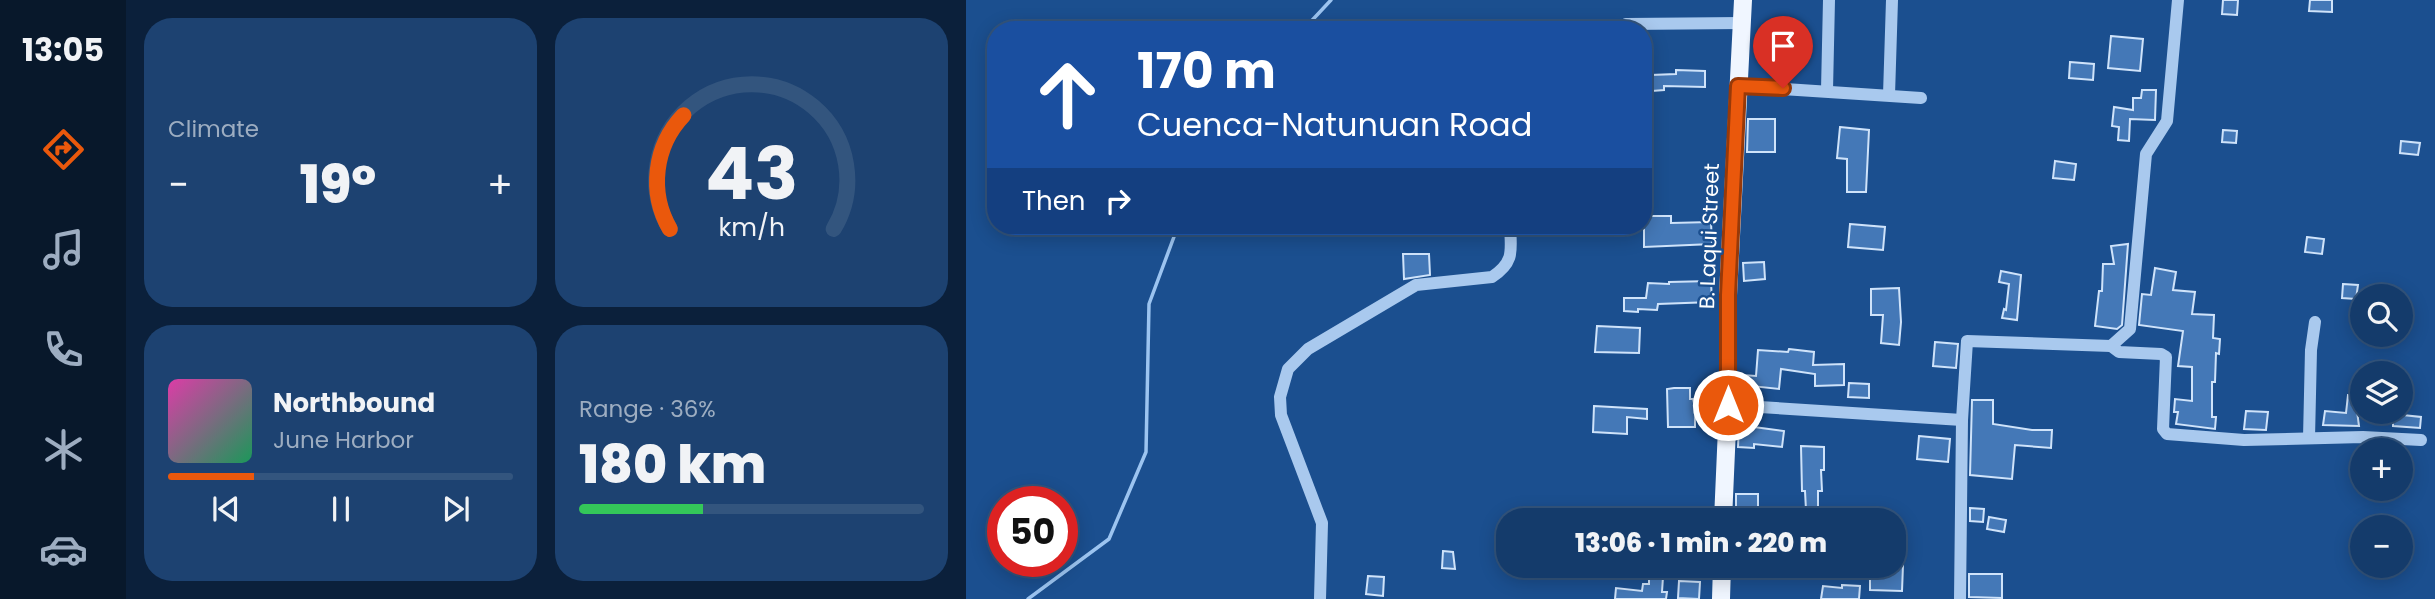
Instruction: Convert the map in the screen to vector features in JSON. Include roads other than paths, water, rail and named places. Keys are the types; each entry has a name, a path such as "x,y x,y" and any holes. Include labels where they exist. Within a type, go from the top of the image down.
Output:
{"main road":[{"name":"B. Laqui Street","path":"1724,508 1728,405 1728,295 1743,0"},
{"path":"1720,599 1721,578"}],"street":[{"path":"1827,90 1829,0"},
{"path":"1888,95 1892,0"},
{"path":"2111,346 2130,329 2146,154 2167,121 2178,0"},
{"path":"1652,24 1742,23"},
{"path":"1738,86 1921,98"},
{"path":"1320,599 1322,523 1281,415 1280,397 1288,369 1308,349 1416,285 1492,277 1503,270 1511,258 1510,235"},
{"path":"2309,438 2311,350 2315,322"},
{"path":"1960,599 1962,420 1967,341 2111,346 2119,352 2164,355 2167,366 2163,415 2165,433 2244,439 2363,437 2421,440"},
{"path":"1728,405 1962,420"}],"waterway":[{"path":"1311,21 1331,0"},
{"path":"1028,599 1109,539 1146,452 1149,304 1175,235"}]}
